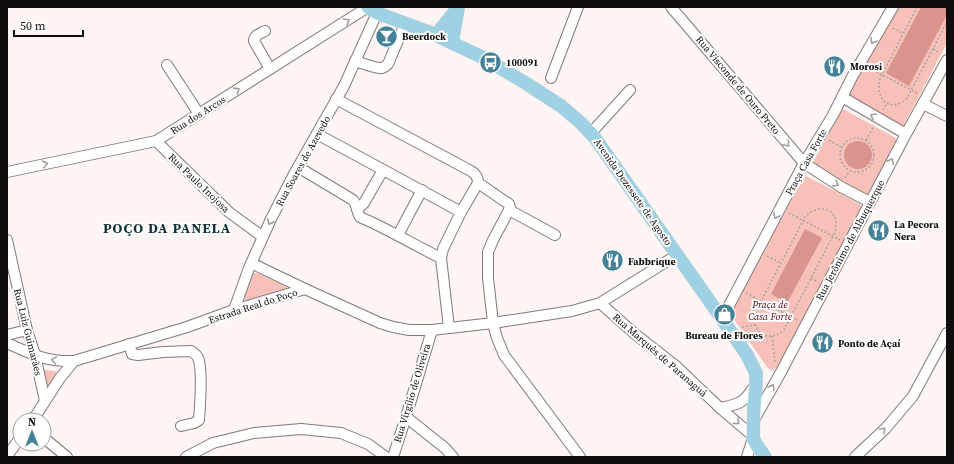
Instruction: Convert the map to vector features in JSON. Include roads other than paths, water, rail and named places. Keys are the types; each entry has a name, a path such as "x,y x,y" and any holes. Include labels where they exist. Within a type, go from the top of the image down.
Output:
{"main road":[{"path":"436,35 458,7"},
{"path":"452,43 458,7"},
{"name":"Avenida Dezessete de Agosto","path":"373,8 405,24 436,35 484,58 561,106 596,138 747,355 756,373 753,437 764,457"}],"street":[{"path":"551,78 578,7"},
{"name":"Rua Visconde de Ouro Preto","path":"671,7 804,163"},
{"name":"Praça Casa Forte","path":"722,319 804,163 893,7"},
{"name":"Rua Soares de Azevedo","path":"234,310 251,263 271,219 298,167 344,86 355,61 373,8"},
{"name":"Rua dos Arcos","path":"7,172 156,141 270,69 373,8"},
{"path":"355,61 381,68 384,67 388,64 405,24"},
{"path":"265,31 256,36 254,41 270,69"},
{"name":"Rua Jerônimo de Albuquerque","path":"753,421 781,372 906,134 947,60"},
{"path":"167,65 199,114"},
{"path":"591,134 630,90"},
{"path":"842,97 906,134"},
{"path":"336,99 471,171 476,176 478,183 509,204 510,210 488,252 488,278 493,323 497,338 504,355 580,457"},
{"path":"924,101 947,116"},
{"path":"317,134 461,212"},
{"name":"Rua Paulo Inojosa","path":"156,141 230,213 263,237"},
{"path":"804,163 841,187 870,202"},
{"path":"298,167 353,200 356,203 357,211 360,217 442,258"},
{"path":"357,208 364,203 383,170"},
{"path":"449,328 442,258 443,249 461,212 478,183"},
{"path":"398,235 422,190"},
{"path":"510,210 555,235"},
{"name":"Rua Luiz Guimarães","path":"7,240 27,330 35,355 45,400"},
{"name":"Estrada Real do Poço","path":"74,361 305,289 380,323 409,330 432,330 493,323 572,311 600,303 677,255"},
{"path":"251,263 305,289"},
{"name":"Rua Marquês de Paranaguá","path":"600,303 635,334 677,367 753,437"},
{"path":"7,335 27,330"},
{"name":"Rua Virgílio de Oliveira","path":"393,457 432,330"},
{"path":"855,457 886,428 913,396 947,333"},
{"path":"7,343 35,355 53,360 62,362 74,361"},
{"path":"130,344 132,354 138,355 191,351 197,356 200,365 199,420 194,423 181,426"},
{"path":"38,412 60,378 74,361"},
{"path":"720,408 734,406 740,403 745,399 756,384"},
{"path":"406,417 445,448 453,457"},
{"path":"186,457 213,443 254,433 301,429 341,434 368,444 386,457"},
{"path":"746,457 753,437"},
{"path":"52,445 67,457"}],"place":[{"name":"Beerdock","path":"387,36"},
{"name":"100091","path":"491,62"},
{"name":"Morosi","path":"835,66"},
{"name":"La Pecora Nera","path":"879,230"},
{"name":"Fabbrique","path":"613,261"},
{"name":"Bureau de Flores","path":"724,315"},
{"name":"Ponto de Açaí","path":"822,343"}],"district":[{"name":"POÇO DA PANELA","path":"167,228"}],"park label":[{"name":"Praça de Casa Forte","path":"770,310"}]}
